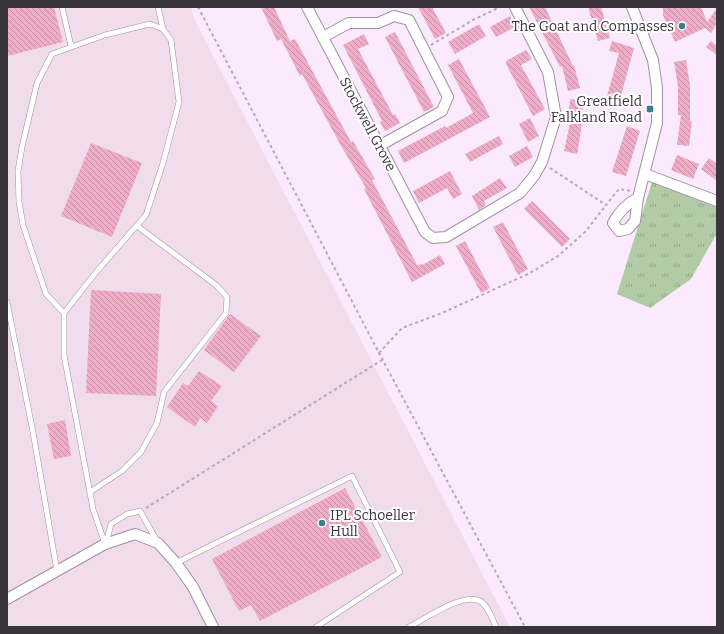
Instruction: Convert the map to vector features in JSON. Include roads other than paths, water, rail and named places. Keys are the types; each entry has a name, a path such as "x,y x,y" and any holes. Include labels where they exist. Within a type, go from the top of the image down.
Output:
{"street":[{"name":"Stockwell Grove","path":"307,7 425,232 434,238 446,237 520,193 534,176 542,162 556,117 548,72 515,7"},
{"path":"632,7 654,60 657,88 657,123 639,195"},
{"path":"323,37 349,23 378,23 394,16 408,20 424,49 448,97 442,111 380,146"},
{"path":"645,174 717,201"},
{"path":"7,599 105,544 135,534 158,542 176,563 193,588 213,627"}],"lane":[{"path":"62,7 71,46"},
{"path":"105,544 93,509 64,355 64,313 97,271 146,215 164,162 179,102 170,40 163,29 158,7"},
{"path":"64,313 46,294 34,262 19,202 18,171 37,83 52,54 105,35 150,24 163,29"},
{"path":"90,492 122,471 141,452 157,423 164,392 226,313 227,297 216,285 137,226"},
{"path":"7,302 33,432 57,571"},
{"path":"176,563 352,476 400,572 316,627"},
{"path":"105,544 111,524 127,514 140,512 158,542"},
{"path":"409,627 454,603 469,598 480,601 487,609 496,627"}],"place":[{"name":"The Goat and Compasses","path":"682,26"},
{"name":"Greatfield Falkland Road","path":"650,109"},
{"name":"IPL Schoeller Hull","path":"322,523"}]}
